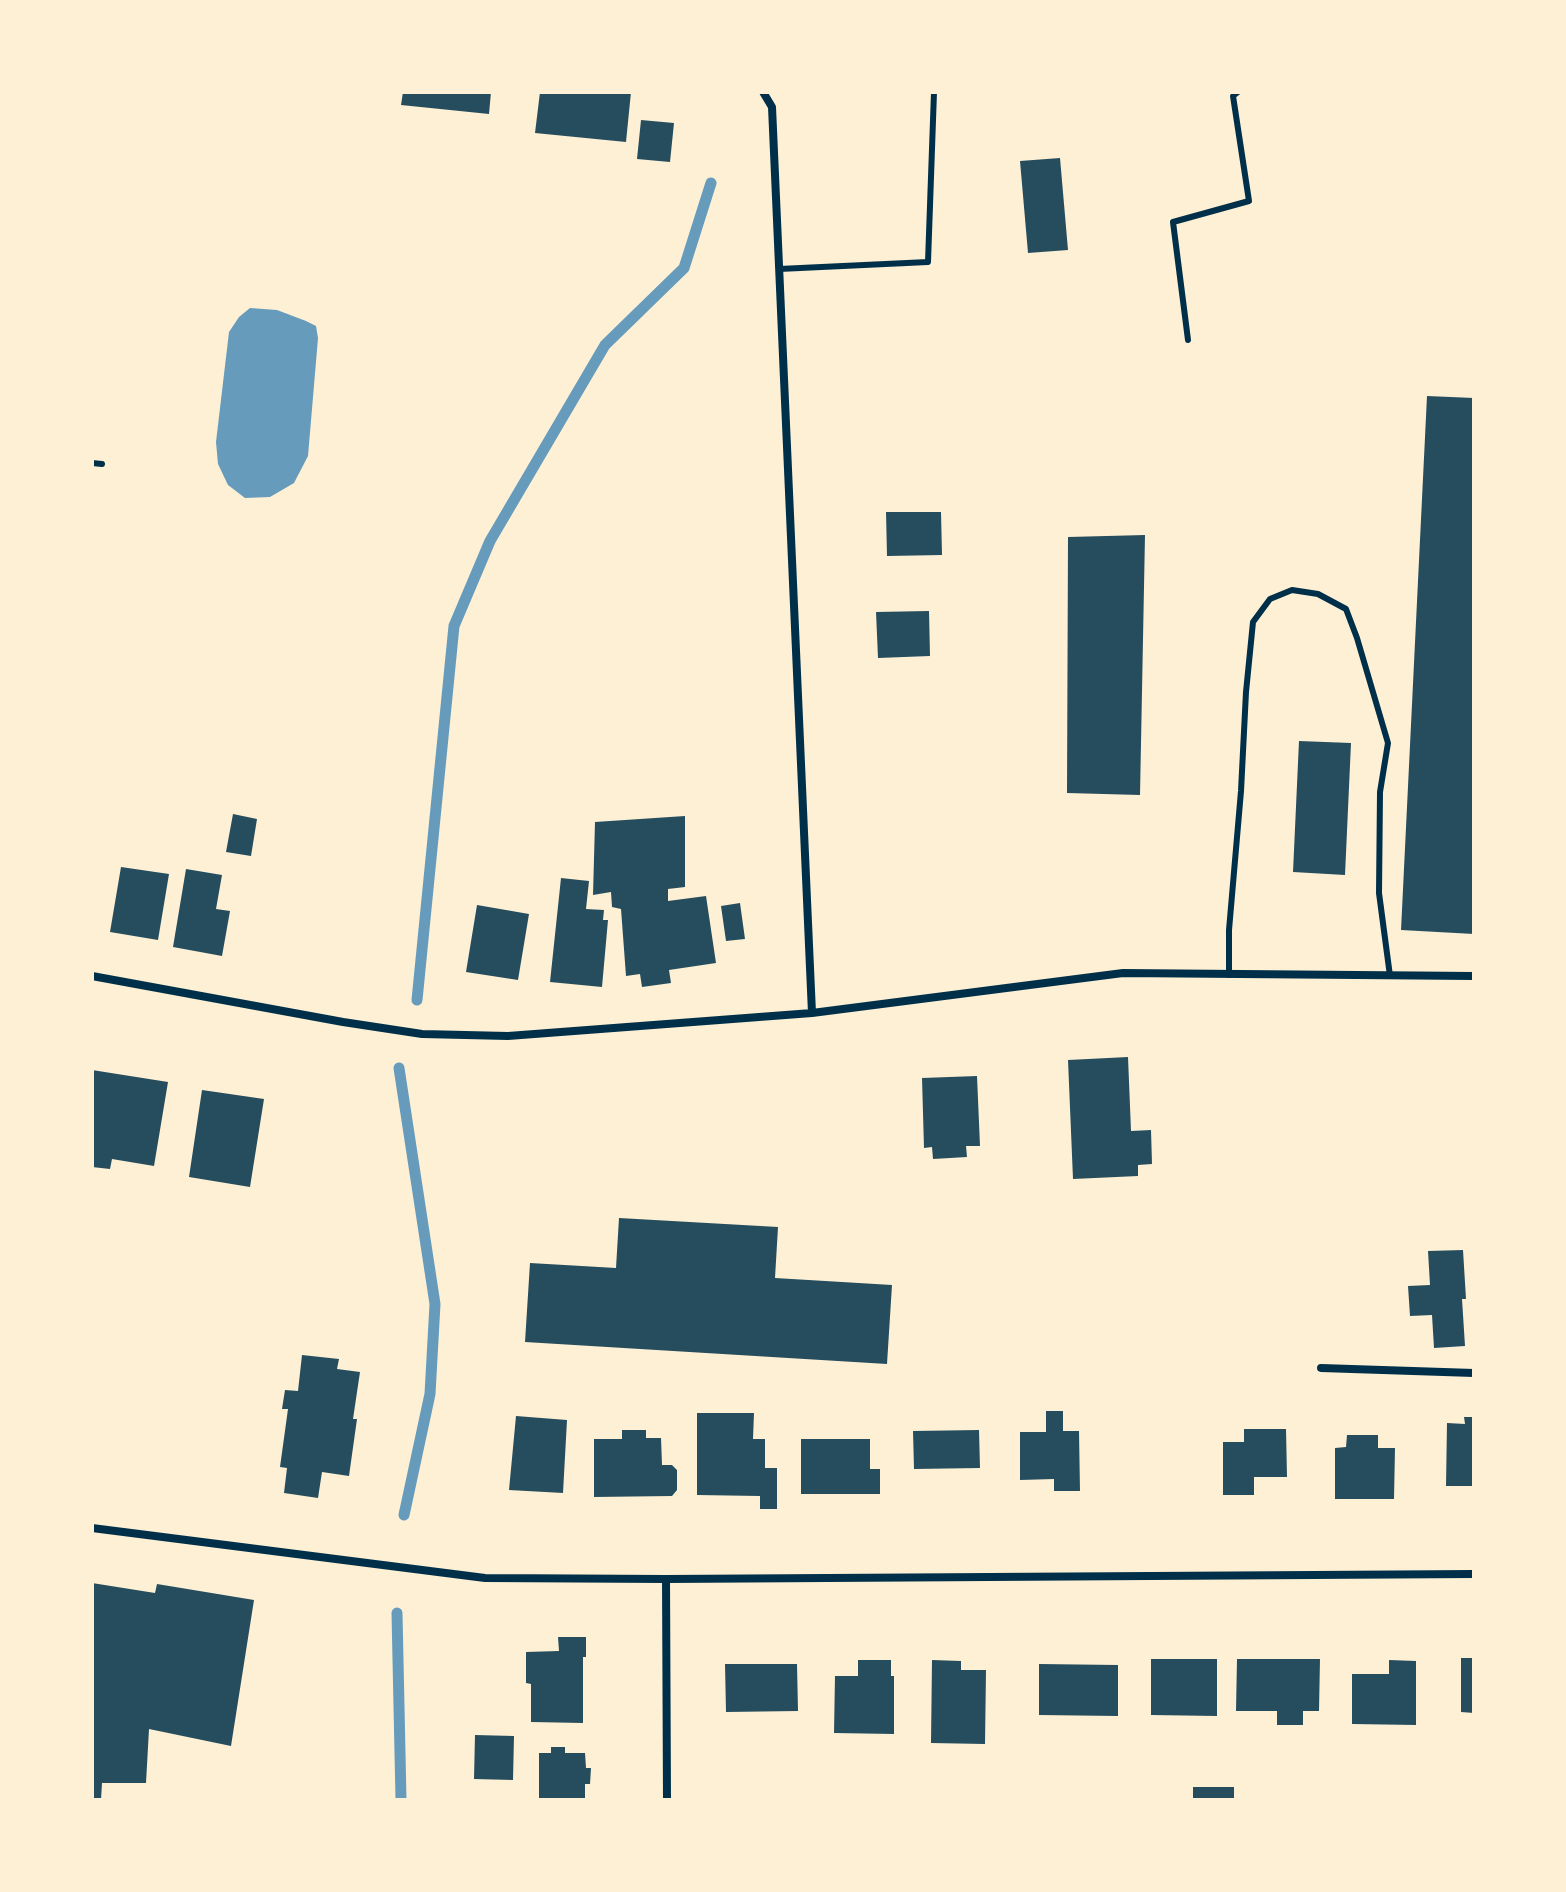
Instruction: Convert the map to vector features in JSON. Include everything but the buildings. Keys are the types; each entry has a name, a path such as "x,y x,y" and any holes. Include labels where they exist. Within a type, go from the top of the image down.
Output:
{"street":[{"path":"763,92 772,107 812,1013"},
{"path":"92,976 422,1034 508,1036 812,1013 1123,973 1474,976"},
{"path":"1321,1368 1474,1373"},
{"path":"92,1528 485,1578 1474,1574"},
{"path":"666,1579 667,1800"}],"lane":[{"path":"779,269 928,262 934,92"},
{"path":"1188,340 1173,222 1249,201 1234,93"},
{"path":"92,463 102,464"},
{"path":"1229,975 1229,930 1253,622 1270,599 1292,590 1318,594 1346,609 1388,743 1380,792 1379,893 1390,976"}],"water":[{"path":"250,308 277,310 306,321 316,326 318,338 308,456 294,483 270,497 245,498 228,485 218,464 216,442 229,332"}],"waterway":[{"path":"417,1000 454,626 490,541 605,345 684,268 711,183"},
{"path":"399,1068 435,1304 430,1394 404,1515"},
{"path":"397,1613 401,1800"}]}
